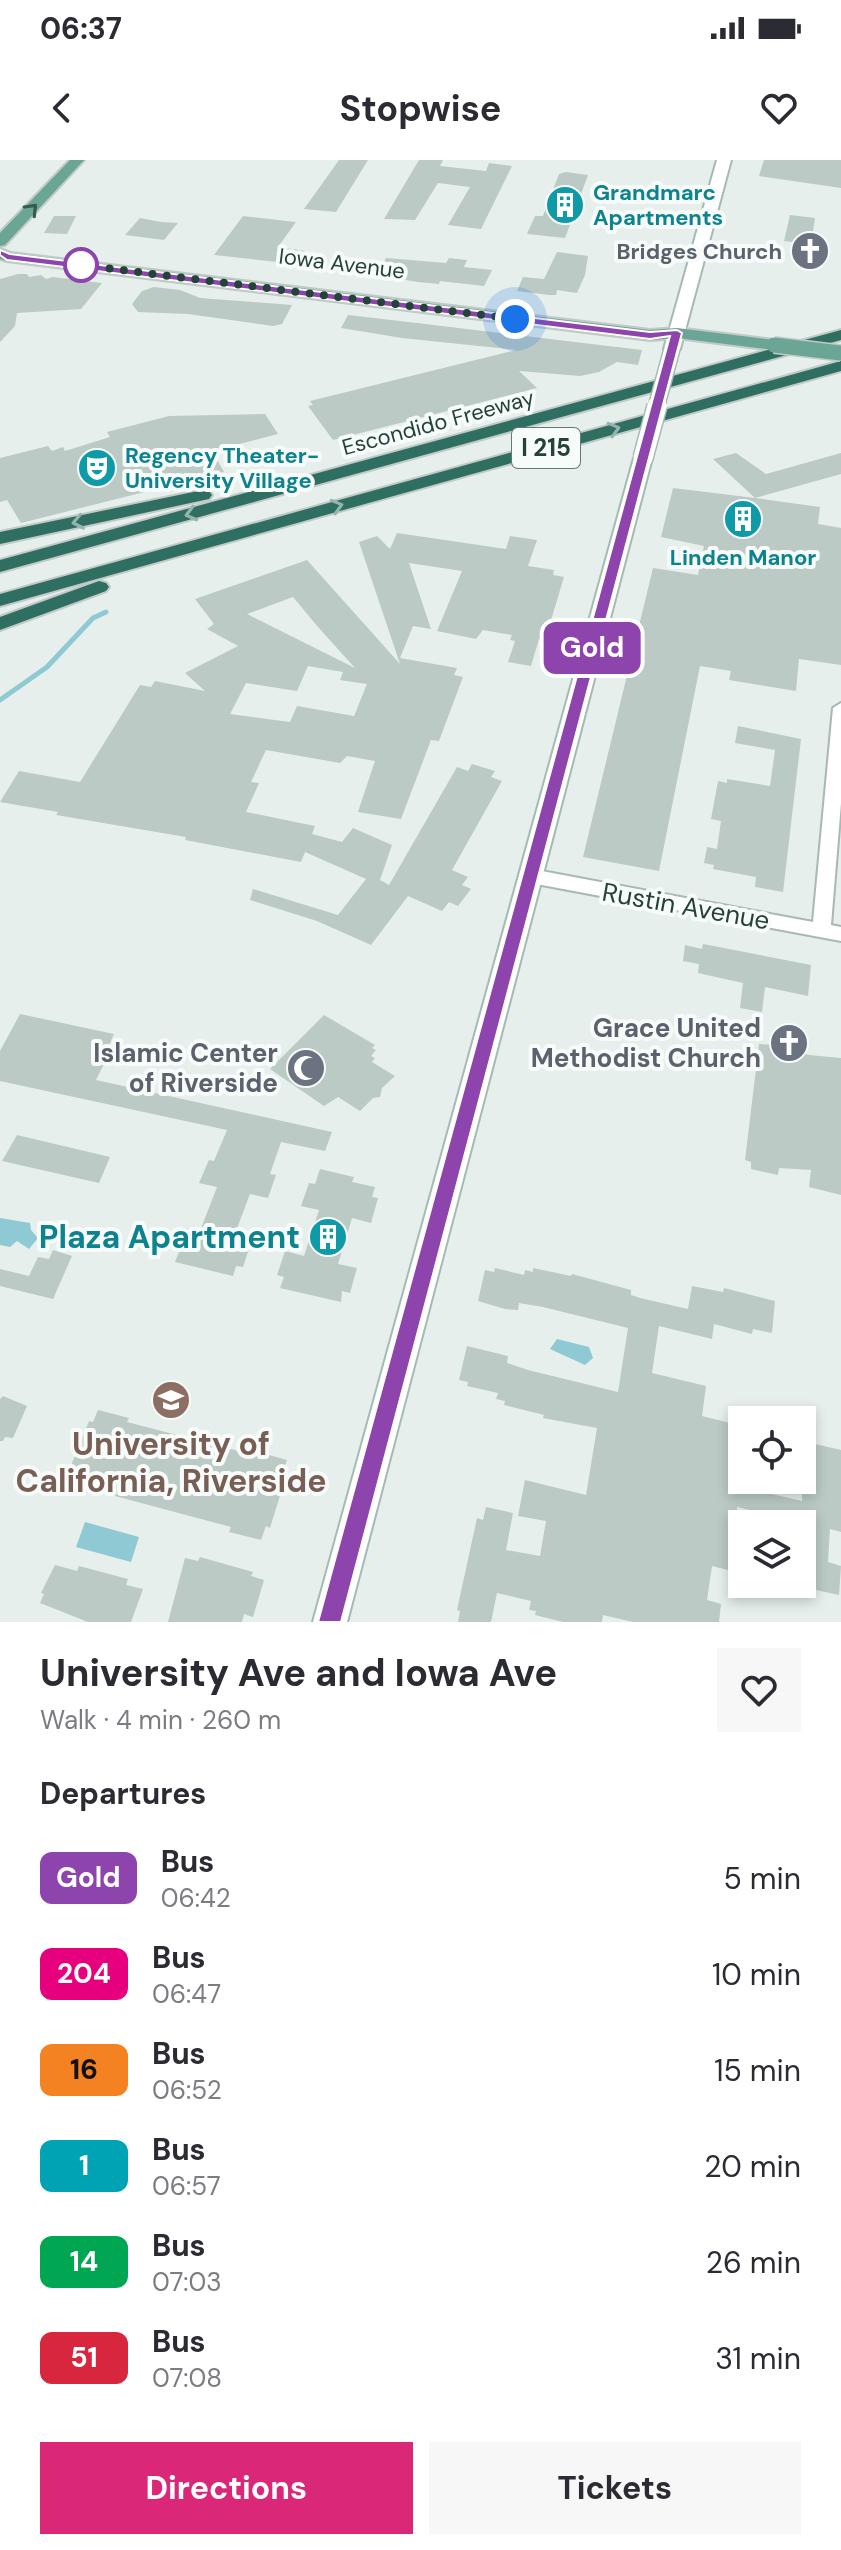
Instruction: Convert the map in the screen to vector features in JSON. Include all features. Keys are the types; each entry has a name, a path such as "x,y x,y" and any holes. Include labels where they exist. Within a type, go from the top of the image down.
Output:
{"highway":[{"name":"Escondido Freeway","path":"0,566 483,436 841,335"},
{"name":"I 215","path":"0,600 841,366"},
{"path":"0,538 483,436"},
{"path":"0,624 261,527"}],"main road":[{"path":"14,204 58,160"},
{"path":"0,242 64,167 77,160"},
{"name":"Iowa Avenue","path":"0,251 7,257 650,335 674,341 716,338 841,353"}],"street":[{"path":"330,1622 724,160"},
{"path":"821,930 841,708"},
{"name":"Rustin Avenue","path":"531,876 841,934"}],"water":[{"path":"0,1218 30,1223 31,1230 38,1238 29,1249 17,1241 10,1247 0,1245"},
{"path":"557,1339 589,1347 593,1358 585,1365 550,1349"},
{"path":"85,1522 139,1537 131,1562 76,1547"}],"building":[{"path":"339,160 368,160 336,212 304,209"},
{"path":"419,160 443,160 440,166 486,171 489,163 512,166 481,229 448,225 470,187 438,183 415,220 384,219"},
{"path":"764,160 841,160 841,188 759,176"},
{"name":"Grandmarc Apartments","path":"559,174 588,175 565,238 527,234 535,216 543,216"},
{"path":"790,215 815,218 811,244 784,241"},
{"path":"54,216 76,216 67,234 44,233"},
{"path":"243,216 296,222 278,247 305,251 296,264 214,255"},
{"path":"140,218 178,223 164,240 125,235"},
{"name":"Grandmarc Apartments","path":"557,252 588,256 585,275 577,293 557,290 556,295 549,295 517,291 523,277 544,279"},
{"path":"386,258 446,263 449,258 467,260 464,267 492,270 484,286 418,282 376,275"},
{"path":"18,274 102,283 81,309 17,313 15,326 0,342 0,279"},
{"path":"154,287 180,290 200,298 292,305 282,324 273,326 188,314 138,312 132,304 142,291"},
{"path":"348,315 642,350 638,365 617,362 599,372 580,376 519,371 537,388 333,440 308,406 313,405 310,401 516,350 341,328"},
{"path":"265,414 278,434 212,451 224,472 21,523 7,500 0,502 0,458 48,446 52,451 63,447 65,451 110,437 107,432 169,416"},
{"path":"736,453 766,474 841,453 841,474 755,498 713,459"},
{"path":"673,488 820,507 818,524 841,528 841,665 799,659 796,691 729,680 731,671 700,666 659,871 583,857 653,568 698,575 704,546 661,537"},
{"path":"397,533 506,549 510,536 537,540 528,566 554,570 553,575 564,577 545,640 539,639 531,666 508,662 515,641 510,640 512,635 483,630 476,639 437,631 462,571 409,563 431,629 413,626 400,658 457,668 454,675 463,677 439,741 431,740 401,819 358,812 375,761 347,756 340,763 266,750 251,782 259,783 246,812 315,826 312,834 342,842 353,828 392,845 380,880 389,885 457,767 468,771 472,764 495,771 491,777 502,781 452,870 468,877 462,885 471,889 458,906 449,902 442,911 408,896 371,945 317,921 250,900 253,889 338,915 366,879 305,852 301,862 0,802 19,771 80,782 140,685 151,687 155,681 205,691 185,673 238,646 207,629 214,624 195,599 307,560 400,664 359,542 377,536 390,549","holes":["293,597 318,627 355,668 247,614","308,666 343,672 340,680 367,684 354,716 297,706 290,722 230,714 246,683 297,691"]},
{"path":"738,726 801,739 783,892 755,887 756,877 713,869 714,865 704,863 707,847 717,849 721,821 711,819 718,781 727,783 727,779 770,786 775,750 735,743"},
{"path":"703,944 811,965 808,996 765,987 762,1012 740,1008 743,983 698,973 699,964 683,961 685,945 702,949"},
{"path":"20,1014 114,1034 107,1050 110,1050 108,1056 96,1080 332,1132 325,1151 281,1142 270,1174 276,1175 268,1198 250,1194 233,1239 251,1243 243,1267 236,1266 233,1276 175,1262 179,1252 172,1250 182,1227 200,1231 217,1187 199,1183 209,1160 214,1161 227,1130 0,1081 0,1051"},
{"path":"324,1015 375,1045 372,1048 376,1050 371,1056 375,1058 372,1062 395,1076 382,1088 380,1097 373,1098 360,1111 338,1097 324,1106 270,1069"},
{"path":"759,1044 778,1045 809,1055 841,1058 841,1195 809,1187 811,1170 779,1168 778,1175 751,1169 751,1162 745,1160"},
{"name":"Plaza Apartment","path":"17,1135 110,1157 99,1183 2,1161"},
{"name":"Plaza Apartment","path":"320,1169 354,1177 352,1182 375,1187 372,1197 378,1198 371,1223 352,1218 338,1264 357,1268 350,1293 342,1291 341,1302 280,1288 284,1277 277,1275 285,1251 304,1256 319,1210 301,1206 309,1183 315,1184"},
{"name":"Plaza Apartment","path":"53,1250 72,1256 53,1299 0,1286 0,1269 29,1276 38,1257 49,1259"},
{"path":"495,1268 524,1275 525,1270 533,1272 533,1268 572,1274 631,1290 631,1295 640,1298 688,1309 692,1286 723,1292 724,1288 775,1301 772,1333 753,1329 752,1334 714,1324 712,1339 659,1326 652,1373 706,1386 702,1416 728,1422 728,1494 772,1494 802,1501 802,1494 816,1494 816,1444 841,1450 841,1532 830,1529 828,1562 841,1566 839,1595 816,1590 816,1510 749,1510 737,1507 737,1510 728,1510 728,1570 712,1566 707,1600 721,1604 719,1622 633,1622 603,1615 602,1622 563,1622 535,1615 536,1611 529,1610 531,1601 497,1593 491,1622 458,1622 460,1611 457,1610 477,1518 483,1520 486,1507 513,1513 506,1550 540,1556 546,1521 518,1516 525,1480 586,1495 597,1428 543,1418 544,1415 504,1405 505,1401 496,1399 498,1393 467,1386 468,1382 459,1380 467,1346 508,1356 507,1363 528,1370 618,1392 628,1328 543,1307 519,1303 518,1310 505,1309 478,1301 485,1270 494,1272"},
{"path":"3,1396 27,1406 13,1438 5,1437 0,1441 0,1399"},
{"path":"98,1410 129,1418 127,1422 254,1455 255,1451 287,1460 283,1472 287,1473 270,1528 266,1526 261,1540 229,1532 231,1527 100,1492 98,1495 66,1488 72,1474 68,1473 89,1421 93,1422"},
{"path":"200,1557 253,1572 251,1576 264,1580 253,1617 244,1614 242,1622 168,1622 185,1558 198,1561"},
{"path":"55,1565 77,1571 79,1566 128,1579 126,1585 143,1589 131,1622 88,1622 40,1603 44,1594 41,1593"}],"waterway":[{"path":"0,700 47,667 93,618 106,612"}],"bus line":[{"name":"Gold","path":"0,253 7,257 650,335 677,333 329,1622"}],"place":[{"name":"Grandmarc Apartments","path":"565,205"},
{"name":"Bridges Church","path":"810,251"},
{"name":"Regency Theater- University Village","path":"97,468"},
{"name":"Linden Manor","path":"743,519"},
{"name":"Grace United Methodist Church","path":"789,1043"},
{"name":"Islamic Center of Riverside","path":"306,1068"},
{"name":"Plaza Apartment","path":"328,1237"},
{"name":"University of California, Riverside","path":"171,1400"}],"route":[{"path":"81,265 515,319"}]}
